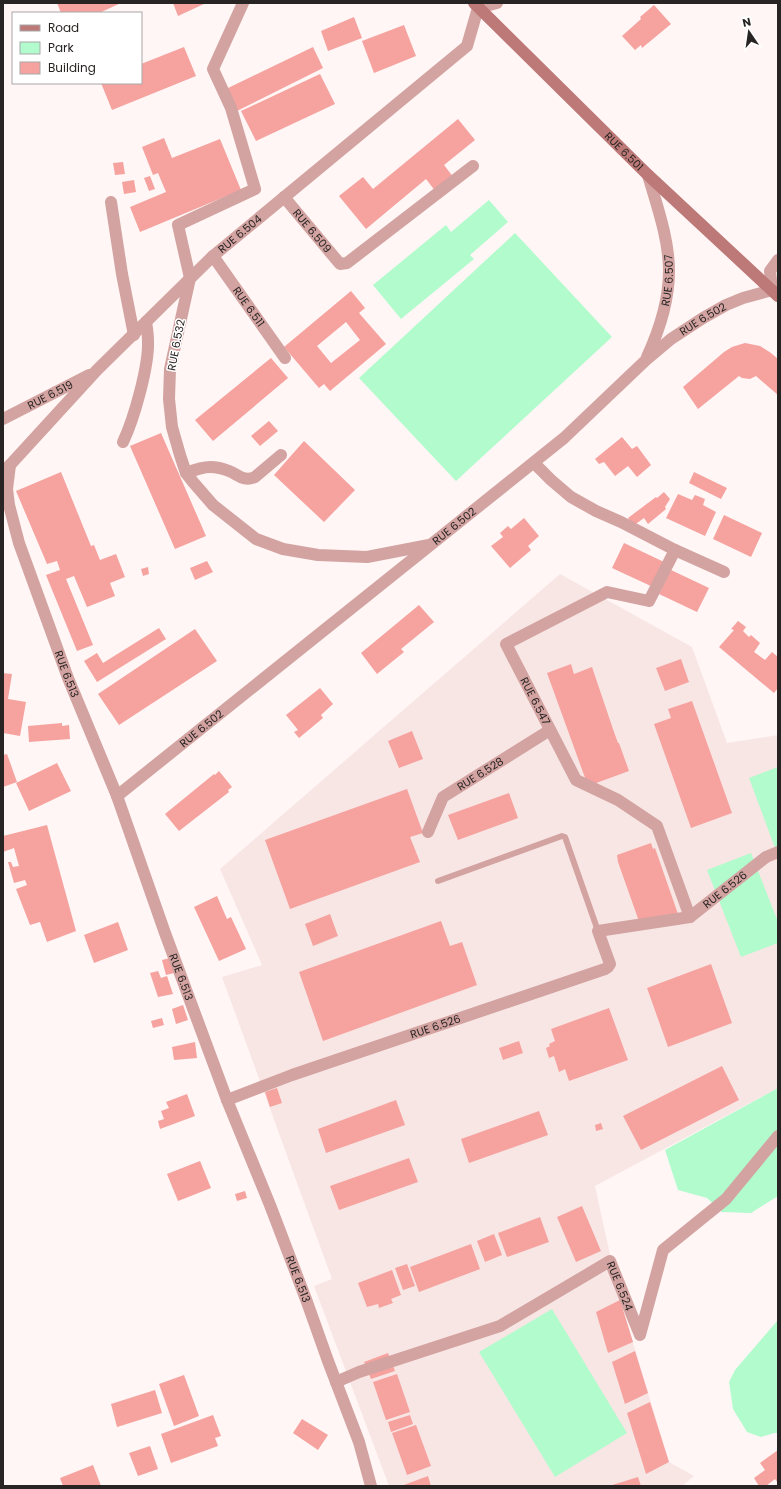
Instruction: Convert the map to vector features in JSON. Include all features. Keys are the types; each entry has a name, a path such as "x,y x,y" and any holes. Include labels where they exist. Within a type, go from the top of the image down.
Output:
{"street":[{"name":"RUE 6.532","path":"243,3 213,69 231,108 256,189 178,225 190,278 170,369 169,399 172,427 186,473 213,505 256,539 283,549 318,555 367,557 433,544"},
{"path":"476,6 497,3"},
{"name":"RUE 6.504","path":"6,468 97,370 213,256 467,46 476,6"},
{"name":"RUE 6.501","path":"476,6 648,175 775,293"},
{"name":"RUE 6.509","path":"284,197 340,264 350,262 473,166"},
{"name":"RUE 6.507","path":"646,360 655,339 667,295 669,272 661,221 648,175"},
{"path":"111,202 122,274 134,335"},
{"name":"RUE 6.511","path":"213,256 285,358"},
{"path":"775,293 770,271 778,260"},
{"name":"RUE 6.502","path":"117,796 534,463 564,438 646,360 671,339 703,318 743,298 775,293"},
{"path":"123,442 127,433 144,370 148,341 146,322"},
{"name":"RUE 6.519","path":"3,419 97,370"},
{"path":"186,473 200,468 211,467 229,471 246,480 255,477 282,455"},
{"path":"534,463 551,480 571,496 596,511 675,550 724,572"},
{"name":"RUE 6.513","path":"6,468 9,505 19,543 68,678 117,796 165,933 227,1100 270,1205 359,1442 372,1486"},
{"name":"RUE 6.547","path":"675,550 649,601 607,592 506,644 576,780 618,800 657,826 690,917"},
{"name":"RUE 6.528","path":"428,832 443,797 550,730"},
{"name":"RUE 6.526","path":"227,1100 292,1075 608,968 610,964 598,932 690,917 766,857 778,852"},
{"name":"RUE 6.524","path":"336,1382 359,1372 500,1326 610,1261 640,1335 663,1250 726,1199 778,1136"}],"lane":[{"name":"RUE 6.526","path":"438,880 562,836 565,837 598,932"}],"shaded area":[{"path":"560,574 692,647 727,743 778,735 778,1088 595,1186 620,1300 669,1462 694,1476 682,1486 389,1486 314,1286 332,1279 222,977 262,965 220,869"}],"green space":[{"path":"489,200 508,222 470,255 474,259 401,319 373,285 446,225 451,232"},
{"path":"515,233 612,337 456,481 359,378"},
{"path":"778,767 778,856 749,778"},
{"path":"751,853 778,922 778,943 741,957 707,870"},
{"path":"778,1088 778,1196 751,1213 722,1212 707,1198 678,1190 665,1150"},
{"path":"552,1309 627,1433 555,1477 479,1352"},
{"path":"778,1320 778,1433 761,1437 747,1432 733,1409 729,1382 735,1370"}],"building":[{"path":"57,3 121,3 101,12 61,12"},
{"path":"173,3 203,3 204,4 178,16"},
{"path":"654,5 671,24 642,48 641,45 635,50 622,36"},
{"path":"354,17 362,38 328,51 321,31"},
{"path":"404,25 416,56 374,73 362,41"},
{"path":"184,47 196,76 112,110 101,84 142,84 142,64"},
{"path":"313,47 323,68 237,111 226,89"},
{"path":"320,74 335,104 256,141 241,111"},
{"path":"458,119 475,140 444,165 454,178 436,192 426,179 366,229 339,196 363,177 373,189"},
{"path":"164,138 172,158 220,139 241,190 140,232 130,207 166,192 158,173 153,175 142,147"},
{"path":"123,162 125,174 115,175 113,163"},
{"path":"150,176 155,189 149,191 144,178"},
{"path":"134,180 136,192 124,194 122,182"},
{"path":"351,291 365,308 359,313 386,344 330,391 324,384 319,388 284,347","holes":["346,322 360,340 331,363 317,346"]},
{"path":"745,343 760,346 778,359 778,395 756,376 750,379 739,376 698,409 683,387 724,352 732,347"},
{"path":"271,358 288,378 213,441 195,420"},
{"path":"269,421 278,431 260,446 251,436"},
{"path":"161,433 206,536 175,549 130,446"},
{"path":"622,437 632,449 637,446 651,465 637,477 628,466 615,476 604,462 599,464 595,459"},
{"path":"304,441 355,490 324,522 274,475"},
{"path":"61,472 91,546 94,545 100,560 116,554 125,577 110,583 115,596 87,607 74,576 66,579 93,645 77,651 46,575 60,570 57,561 47,564 16,491"},
{"path":"694,472 727,488 721,499 689,483"},
{"path":"664,492 670,499 665,507 666,509 648,524 644,518 633,526 628,518"},
{"path":"678,494 692,500 695,495 705,499 703,505 716,512 705,536 666,518"},
{"path":"724,515 762,533 751,557 713,539"},
{"path":"524,518 539,536 528,546 531,550 510,568 491,546 503,537 500,533 508,526 511,529"},
{"path":"624,543 664,562 653,587 612,568"},
{"path":"207,561 213,572 195,580 190,568"},
{"path":"148,567 149,574 143,576 141,569"},
{"path":"671,570 709,588 697,612 659,594"},
{"path":"419,605 434,622 401,649 404,652 377,674 361,653"},
{"path":"738,621 746,627 743,631 749,637 751,635 760,643 754,652 765,660 772,652 778,657 778,688 774,693 719,647 734,630 731,629"},
{"path":"159,628 166,639 97,682 84,661 97,653 103,663"},
{"path":"195,629 217,661 119,725 98,694"},
{"path":"681,659 689,682 665,691 656,668"},
{"path":"571,664 574,674 592,667 629,771 588,786 547,673"},
{"path":"3,673 12,674 8,699 26,702 20,736 3,733"},
{"path":"320,688 333,704 321,715 323,718 299,738 294,732 298,730 286,715"},
{"path":"692,701 732,813 691,828 654,724 671,718 668,709"},
{"path":"62,723 62,726 69,725 70,739 29,742 28,726"},
{"path":"412,731 423,759 399,768 388,741"},
{"path":"7,754 17,782 3,787 3,755"},
{"path":"57,763 71,791 29,811 16,783"},
{"path":"219,771 232,787 228,790 229,792 179,831 165,814"},
{"path":"407,789 423,833 410,837 420,862 290,909 265,840"},
{"path":"509,793 518,818 458,840 448,815"},
{"path":"47,825 76,931 47,942 40,922 30,925 16,889 27,885 25,880 14,883 8,862 11,862 13,867 19,866 14,848 3,852 3,836"},
{"path":"651,843 653,849 655,848 678,914 641,927 618,862 617,855"},
{"path":"217,896 227,919 231,917 246,949 219,961 194,907"},
{"path":"330,914 338,936 313,946 305,924"},
{"path":"441,921 450,946 462,942 477,985 323,1041 299,972"},
{"path":"118,922 128,950 94,963 84,935"},
{"path":"170,958 174,973 166,975 162,960"},
{"path":"711,964 732,1023 668,1047 647,988"},
{"path":"158,971 161,978 167,976 173,994 158,997 150,973"},
{"path":"183,1005 188,1020 176,1024 172,1009"},
{"path":"609,1008 628,1060 569,1081 565,1069 559,1072 554,1056 549,1058 546,1048 550,1046 549,1044 555,1041 551,1029"},
{"path":"162,1018 164,1025 153,1028 151,1021"},
{"path":"519,1041 523,1053 503,1060 499,1048"},
{"path":"195,1042 197,1058 174,1060 172,1047"},
{"path":"722,1066 739,1100 641,1150 623,1116"},
{"path":"277,1088 282,1103 270,1107 265,1092"},
{"path":"187,1094 195,1116 160,1129 158,1121 164,1119 161,1111 169,1108 166,1102"},
{"path":"396,1100 405,1125 326,1153 318,1129"},
{"path":"539,1111 548,1135 469,1163 461,1139"},
{"path":"601,1123 603,1129 596,1131 595,1125"},
{"path":"409,1158 418,1182 339,1210 330,1186"},
{"path":"200,1161 211,1188 178,1201 167,1174"},
{"path":"245,1191 247,1198 237,1201 235,1194"},
{"path":"582,1206 601,1251 576,1262 557,1217"},
{"path":"540,1217 549,1242 507,1257 498,1233"},
{"path":"494,1234 502,1255 485,1262 477,1241"},
{"path":"471,1244 480,1269 419,1292 410,1267"},
{"path":"407,1264 415,1286 403,1290 395,1268"},
{"path":"392,1270 401,1295 391,1299 393,1303 379,1308 378,1304 367,1307 358,1283"},
{"path":"620,1300 633,1342 608,1353 596,1312"},
{"path":"635,1351 648,1393 625,1404 612,1362"},
{"path":"388,1353 395,1371 371,1379 364,1362"},
{"path":"397,1374 410,1412 386,1420 373,1382"},
{"path":"184,1375 199,1416 174,1426 159,1384"},
{"path":"155,1390 162,1413 117,1427 111,1404"},
{"path":"650,1402 669,1462 646,1474 627,1413"},
{"path":"213,1415 221,1436 215,1438 218,1446 171,1463 161,1434"},
{"path":"410,1415 413,1424 391,1432 388,1422"},
{"path":"302,1419 328,1435 318,1450 293,1433"},
{"path":"416,1425 431,1466 407,1475 392,1433"},
{"path":"150,1446 158,1469 138,1476 129,1453"},
{"path":"778,1450 778,1483 775,1479 766,1486 759,1486 754,1478 765,1470 760,1463"},
{"path":"93,1465 101,1486 63,1486 60,1478"},
{"path":"428,1476 431,1486 401,1486"},
{"path":"638,1477 641,1486 609,1486"}]}
